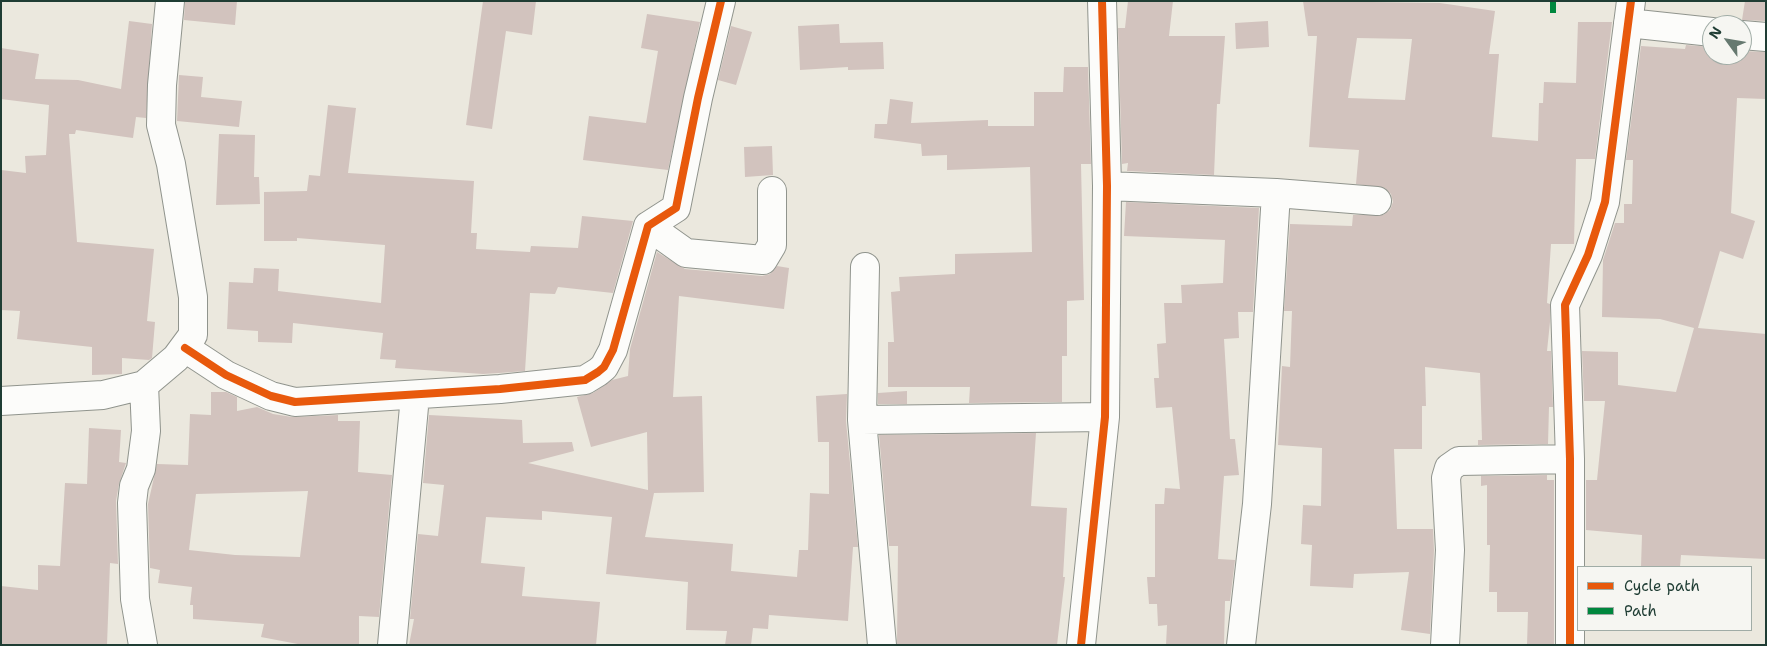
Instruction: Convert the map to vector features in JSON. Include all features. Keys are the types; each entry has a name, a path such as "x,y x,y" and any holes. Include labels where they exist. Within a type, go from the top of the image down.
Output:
{"street":[{"path":"1,401 103,395 144,385 185,348 192,335 193,296 170,164 161,126 162,85 170,1"},
{"path":"185,348 226,375 272,396 295,402 349,397 415,396 585,380 598,372 604,366 613,350 648,226 676,208 698,98 721,1"},
{"path":"1081,645 1105,417 1107,186 1102,1"},
{"path":"1570,645 1570,459 1565,305 1588,255 1605,202 1630,12 1702,30"},
{"path":"1752,35 1766,37"},
{"path":"1107,186 1276,193 1377,201"},
{"path":"648,226 686,253 763,260 772,245 772,191"},
{"path":"1241,645 1258,504 1276,193"},
{"path":"865,267 862,420 882,645"},
{"path":"143,645 135,599 132,503 134,486 141,469 146,431 144,385"},
{"path":"392,645 415,396"},
{"path":"862,420 1105,417"},
{"path":"1445,645 1450,550 1446,478 1449,468 1459,460 1570,459"}],"building":[{"path":"185,1 237,1 235,25 184,20"},
{"path":"483,1 536,1 532,35 506,31 492,129 466,125"},
{"path":"1128,1 1173,1 1169,36 1225,36 1220,104 1217,104 1214,175 1127,171 1128,163 1122,164 1118,28 1125,28"},
{"path":"1303,1 1440,3 1495,11 1489,54 1499,54 1492,137 1538,141 1539,103 1543,103 1544,82 1576,83 1578,22 1612,22 1595,159 1576,159 1574,244 1551,244 1547,303 1550,304 1550,322 1547,351 1551,351 1553,407 1549,407 1548,444 1478,445 1478,440 1482,440 1480,373 1425,367 1426,406 1422,406 1422,449 1394,449 1397,529 1433,529 1434,550 1430,634 1401,630 1409,572 1354,574 1353,588 1310,586 1312,545 1301,544 1303,505 1321,506 1322,448 1278,445 1282,366 1290,367 1292,311 1284,311 1290,224 1352,226 1353,215 1383,215 1390,210 1393,202 1391,194 1385,188 1356,184 1359,150 1309,147 1317,36 1308,36","holes":["1357,38 1412,39 1405,100 1348,98"]},
{"path":"1745,1 1766,1 1766,21 1752,20 1752,15 1743,15"},
{"path":"647,14 700,22 668,170 583,160 589,116 646,123 658,51 641,48"},
{"path":"129,21 152,24 146,118 136,117 133,138 76,130 75,134 69,134 77,242 154,249 147,321 155,322 152,358 149,360 122,358 122,374 92,375 92,347 17,339 20,311 1,310 1,170 26,173 25,156 46,155 49,105 1,99 1,48 39,54 35,79 78,80 121,89"},
{"path":"1268,21 1269,47 1236,49 1235,23"},
{"path":"839,24 840,43 883,42 884,69 848,70 848,67 800,70 798,26"},
{"path":"731,26 752,32 736,85 718,80"},
{"path":"1686,45 1702,46 1702,65 1752,65 1752,51 1766,52 1766,99 1737,98 1731,213 1755,221 1743,259 1720,251 1698,328 1766,334 1766,559 1681,555 1680,566 1641,566 1642,535 1586,530 1586,480 1597,480 1605,401 1584,401 1582,351 1618,352 1618,385 1676,392 1694,328 1660,319 1602,317 1603,260 1615,223 1624,223 1624,204 1632,204 1633,160 1626,160 1641,46 1685,49"},
{"path":"1064,67 1088,67 1091,164 1081,164 1084,300 1067,301 1067,356 1062,356 1062,402 969,403 970,387 888,387 888,342 894,342 891,292 900,291 899,277 955,274 955,254 1032,252 1030,167 947,170 947,155 922,156 921,144 874,138 875,124 887,124 890,99 913,102 911,123 988,120 988,126 1034,126 1034,92 1063,92"},
{"path":"179,75 203,77 201,97 242,101 239,127 177,121"},
{"path":"328,105 356,108 348,173 474,181 471,233 477,233 476,249 530,252 531,246 578,248 582,216 633,221 613,293 558,287 555,294 530,293 525,371 483,374 395,368 396,360 380,359 383,333 293,323 292,343 258,342 258,331 227,329 229,282 253,283 254,268 279,269 278,291 381,303 385,245 297,238 297,241 264,241 264,192 307,191 309,175 320,176"},
{"path":"219,134 255,135 254,177 259,177 260,204 216,205"},
{"path":"772,146 773,175 745,177 744,147"},
{"path":"1126,202 1259,208 1253,312 1238,312 1239,338 1224,339 1230,439 1235,439 1239,475 1224,476 1218,559 1235,560 1230,601 1225,601 1224,645 1166,645 1167,625 1158,626 1157,604 1149,604 1147,577 1155,577 1155,504 1164,504 1165,488 1180,489 1172,407 1156,408 1154,378 1159,378 1157,344 1166,343 1164,303 1182,303 1181,285 1223,283 1225,240 1124,236"},
{"path":"657,252 685,269 762,276 770,274 777,266 789,268 784,309 679,296 673,397 702,396 704,492 654,493 645,537 733,544 731,571 797,577 799,550 808,550 810,493 829,494 829,442 818,442 816,396 847,394 846,421 858,547 853,547 848,621 769,615 768,629 753,628 751,645 725,645 727,631 686,630 688,582 606,574 612,517 542,511 542,520 486,517 481,563 525,567 522,596 600,602 596,645 409,645 414,619 410,619 418,534 438,536 444,485 423,483 429,415 522,420 523,443 572,442 574,451 528,463 648,490 647,432 591,447 577,397 593,393 612,380 628,376 630,349"},
{"path":"907,391 907,404 878,404 878,393"},
{"path":"211,392 226,392 237,397 237,411 257,407 273,414 292,417 338,415 338,421 360,421 358,472 392,475 379,617 359,616 359,645 303,645 261,637 264,624 193,619 193,605 190,605 192,587 158,583 160,570 150,568 148,504 157,464 188,465 190,414 211,415","holes":["308,491 300,557 235,555 189,550 196,494"]},
{"path":"89,428 121,430 119,462 126,463 116,501 118,564 110,563 107,645 1,645 1,586 38,590 38,565 60,566 65,483 87,484"},
{"path":"1036,433 1031,506 1067,508 1063,577 1065,577 1057,645 897,645 898,546 889,546 879,435"},
{"path":"1547,475 1547,480 1554,480 1554,645 1527,645 1528,612 1497,612 1497,592 1489,592 1490,545 1487,545 1487,485 1481,486 1481,476"}],"marked path":[{"path":"1553,1 1553,13"}],"cycle path":[{"path":"185,348 226,375 271,396 295,402 500,389 585,380 598,372 604,367 613,350 648,226 676,208 698,98 721,1"},
{"path":"1081,645 1105,417 1107,186 1102,1"},
{"path":"1570,645 1570,459 1565,305 1588,255 1605,202 1631,1"}]}
